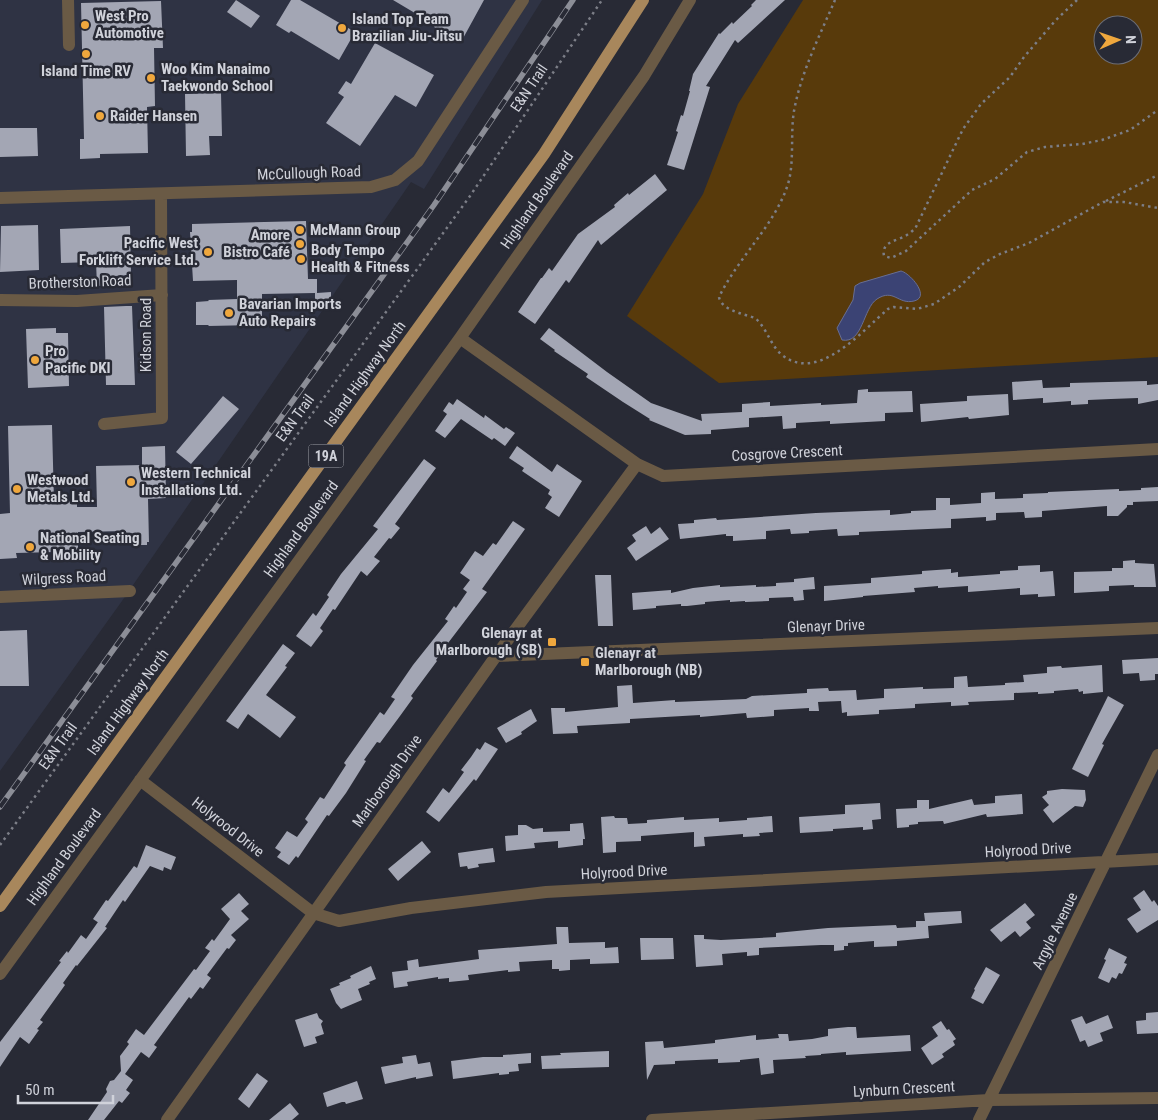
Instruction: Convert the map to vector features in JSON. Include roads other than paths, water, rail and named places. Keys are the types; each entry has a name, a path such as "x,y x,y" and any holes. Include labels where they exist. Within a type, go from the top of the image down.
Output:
{"main road":[{"name":"Island Highway North","path":"0,906 544,154 643,0"}],"street":[{"path":"68,0 69,45"},
{"name":"McCullough Road","path":"0,198 371,187 395,180 418,161 523,0"},
{"name":"Highland Boulevard","path":"0,974 460,338 644,76 690,0"},
{"name":"Kidson Road","path":"104,424 162,418 161,194"},
{"name":"Brotherston Road","path":"0,300 77,301 162,295"},
{"name":"Cosgrove Crescent","path":"460,338 637,464 663,476 1158,449"},
{"name":"Marlborough Drive","path":"167,1120 496,656 637,464"},
{"name":"Wilgress Road","path":"0,597 130,591"},
{"name":"Glenayr Drive","path":"496,656 1158,628"},
{"name":"Argyle Avenue","path":"979,1120 1158,755"},
{"name":"Holyrood Drive","path":"140,780 313,913 339,922 411,908 546,892 1158,859"},
{"name":"Lynburn Crescent","path":"652,1120 989,1100 1158,1098"}],"water":[{"path":"901,271 914,280 920,290 919,299 909,302 888,295 877,299 872,304 859,331 854,337 849,340 842,340 837,328 853,300 855,286"}],"railway":[{"path":"0,807 434,205 573,0"}],"place":[{"name":"West Pro Automotive","path":"85,25"},
{"name":"Island Top Team Brazilian Jiu-Jitsu","path":"342,28"},
{"name":"Island Time RV","path":"86,54"},
{"name":"Woo Kim Nanaimo Taekwondo School","path":"151,78"},
{"name":"Raider Hansen","path":"100,116"},
{"name":"McMann Group","path":"300,230"},
{"name":"Amore Bistro Café","path":"300,244"},
{"name":"Pacific West Forklift Service Ltd.","path":"208,252"},
{"name":"Body Tempo Health & Fitness","path":"301,259"},
{"name":"Bavarian Imports Auto Repairs","path":"229,313"},
{"name":"Pro Pacific DKI","path":"35,360"},
{"name":"Western Technical Installations Ltd.","path":"131,482"},
{"name":"Westwood Metals Ltd.","path":"17,489"},
{"name":"National Seating & Mobility","path":"30,547"},
{"name":"Glenayr at Marlborough (SB)","path":"552,642"},
{"name":"Glenayr at Marlborough (NB)","path":"585,662"}]}
